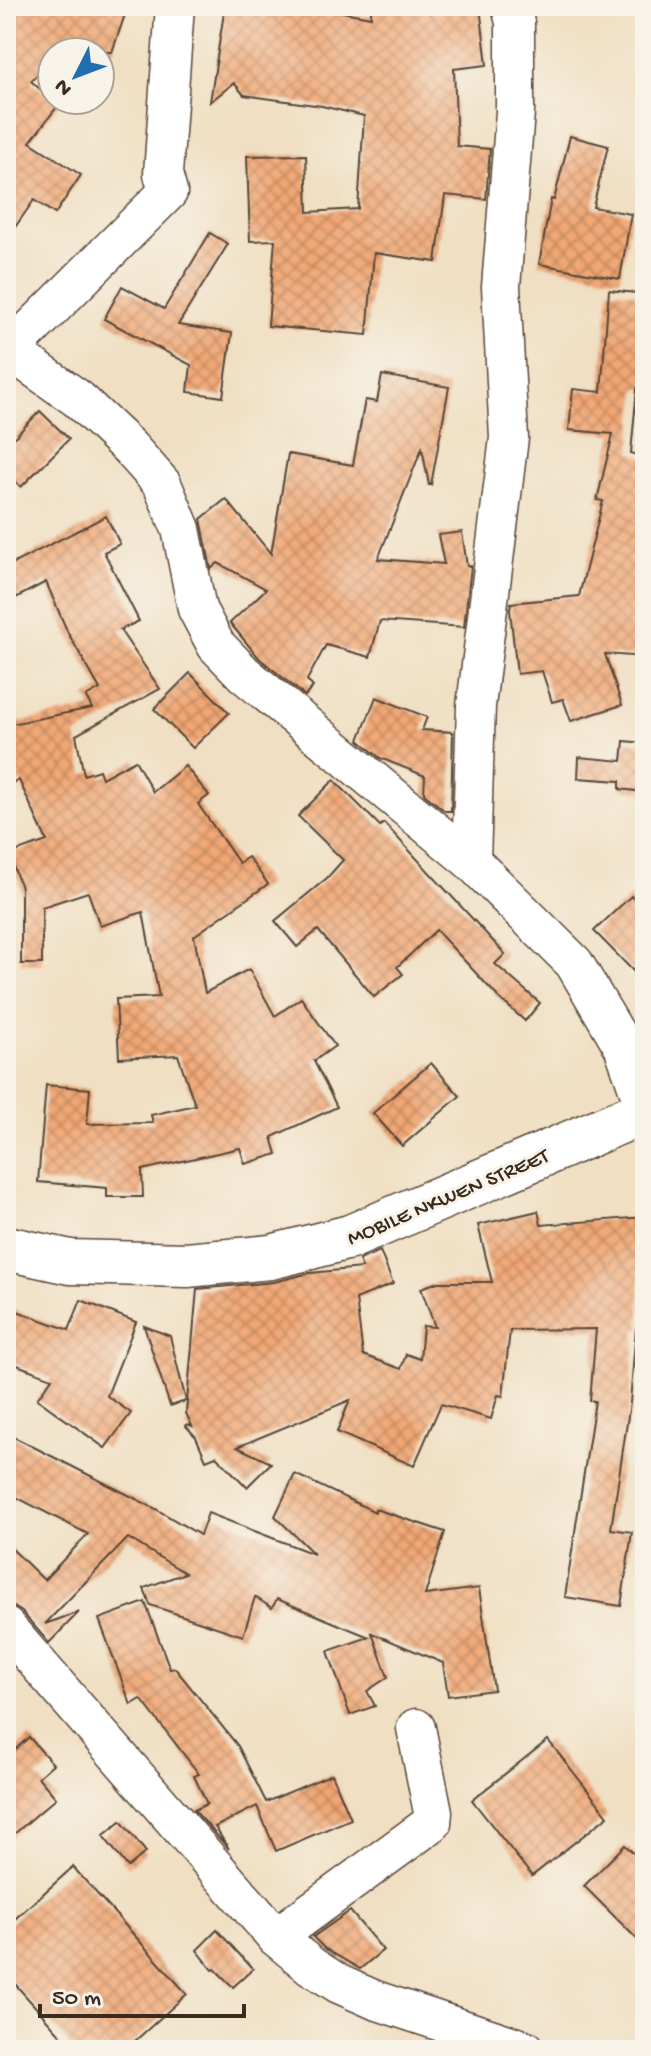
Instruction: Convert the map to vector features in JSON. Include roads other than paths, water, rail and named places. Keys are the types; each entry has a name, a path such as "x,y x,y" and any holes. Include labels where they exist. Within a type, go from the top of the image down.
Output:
{"highway":[{"name":"MOBILE NKWEN STREET","path":"6,1248 70,1262 187,1265 271,1257 350,1237 645,1110"}],"street":[{"path":"175,6 163,174 168,192 8,349 78,399 130,448 162,484 181,529 197,609 216,645 244,674 471,861 574,963 623,1046 645,1110"},
{"path":"471,861 476,706 509,438 501,287 515,112 515,23 511,6"},
{"path":"6,1627 276,1937 339,1984 375,2000 526,2050"},
{"path":"276,1937 432,1823 433,1812 416,1728"}]}
